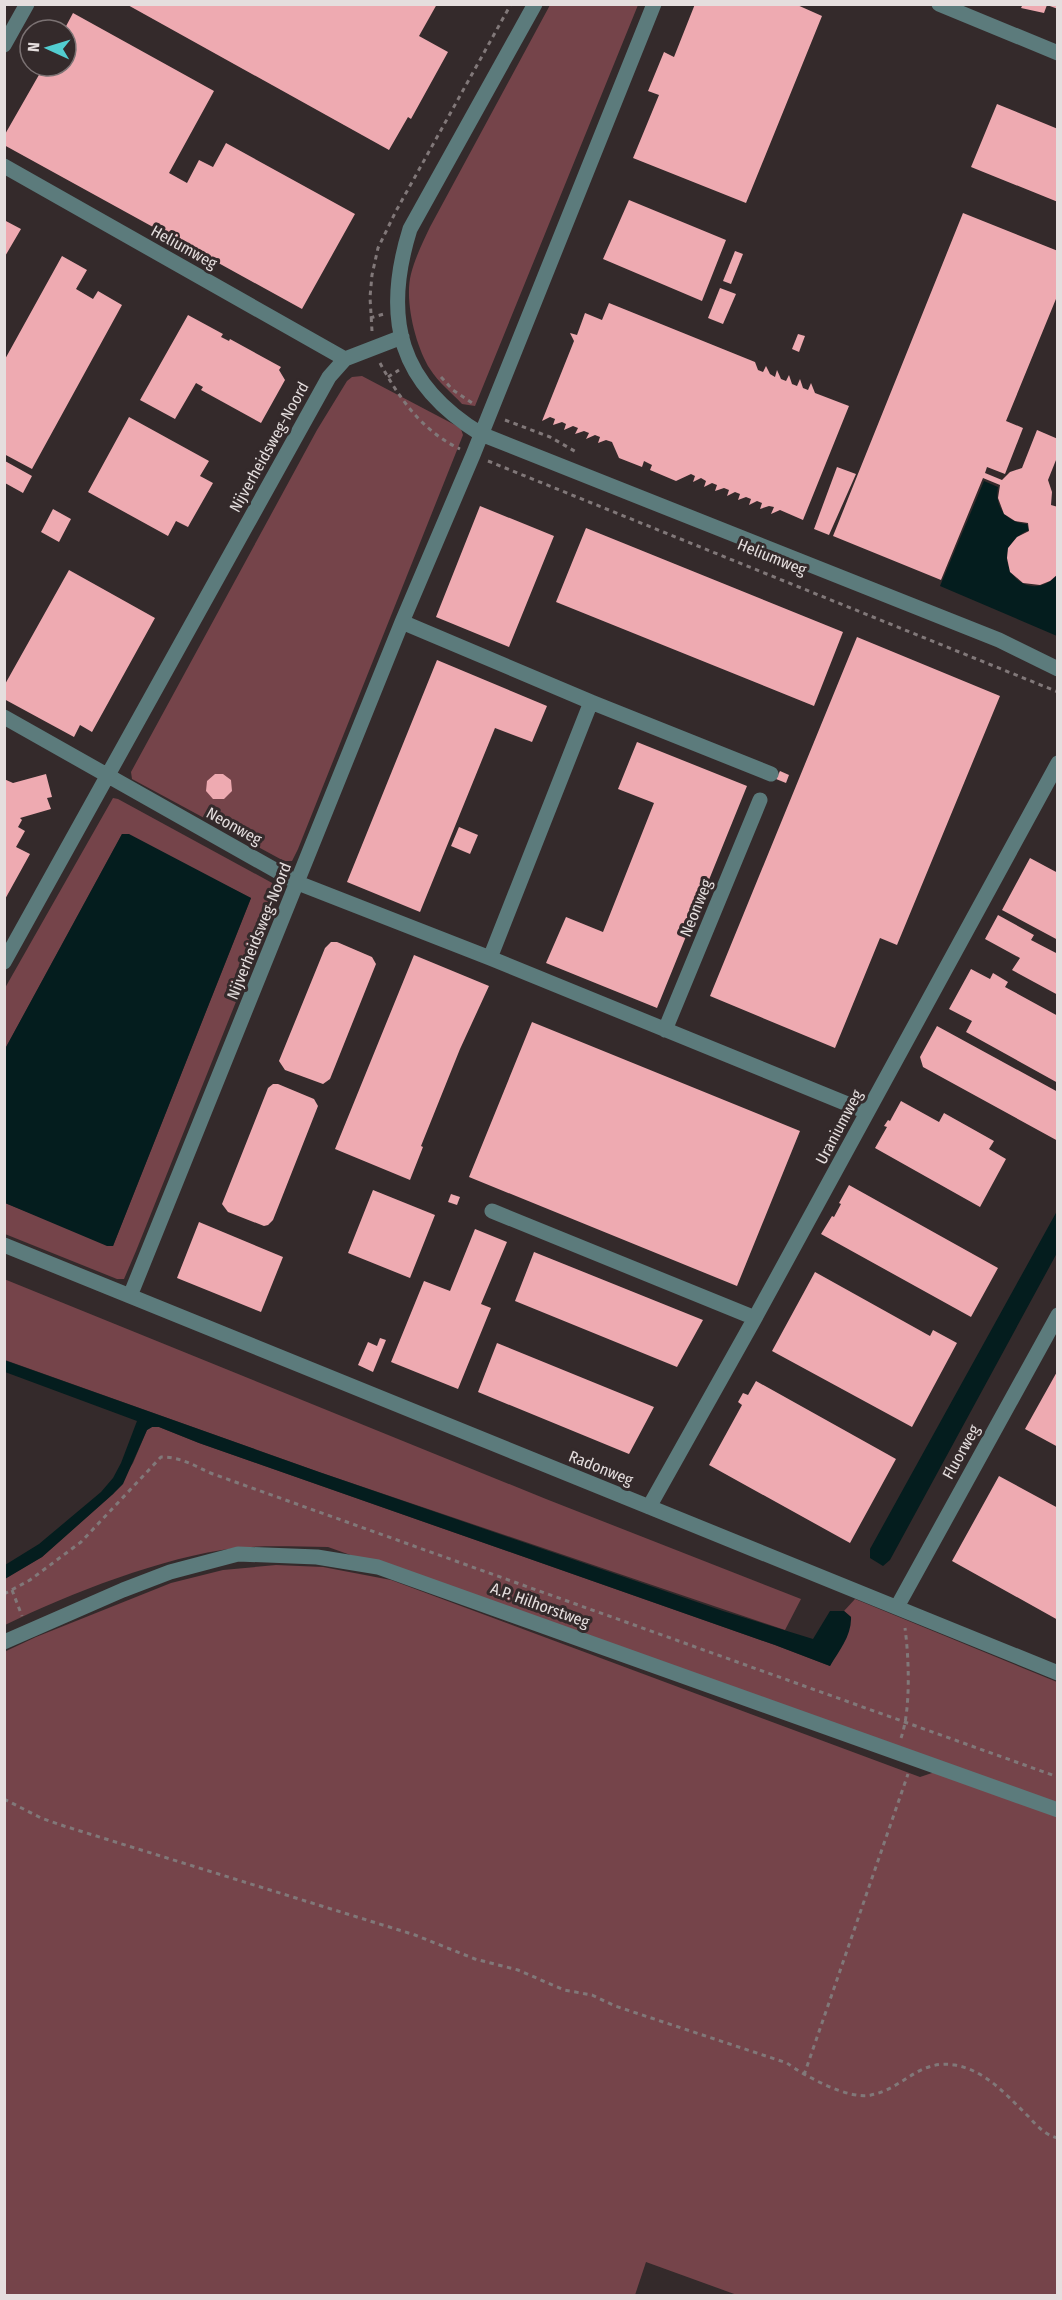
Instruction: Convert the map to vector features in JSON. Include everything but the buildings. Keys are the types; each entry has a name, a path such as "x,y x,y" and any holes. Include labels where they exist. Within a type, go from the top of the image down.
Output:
{"street":[{"path":"4,45 27,4"},
{"path":"481,434 456,418 436,400 419,380 410,364 402,337 398,311 399,277 402,255 410,229 535,4"},
{"name":"Nijverheidsweg-Noord","path":"130,1296 654,4"},
{"path":"939,4 1058,53"},
{"name":"Heliumweg","path":"4,166 345,358"},
{"name":"Nijverheidsweg-Noord","path":"4,962 329,376 345,358 402,337"},
{"name":"Heliumweg","path":"481,434 999,640 1058,669"},
{"path":"402,622 591,702 771,774"},
{"path":"490,958 591,702"},
{"name":"Neonweg","path":"4,717 298,883 490,958 867,1112"},
{"name":"Uraniumweg","path":"649,1507 755,1318 1058,763"},
{"name":"Neonweg","path":"665,1030 760,800"},
{"path":"492,1211 755,1318"},
{"path":"4,1245 130,1296"},
{"name":"Radonweg","path":"130,1296 1058,1673"},
{"name":"Fluorweg","path":"897,1607 1058,1315"},
{"name":"A.P. Hilhorstweg","path":"4,1642 170,1572 238,1554 317,1557 378,1567 1058,1810"}],"path":[{"path":"375,346 379,361 405,404 426,427 446,442 473,455"},
{"path":"437,372 453,390 489,414"},
{"name":"Heliumweg","path":"473,455 1058,692"},
{"path":"4,1594 12,1590 27,1633"},
{"path":"804,2075 905,1755 898,1748 906,1723 907,1644 903,1617 897,1607"},
{"path":"4,1799 41,1818 63,1826 415,1935 475,1959 518,1970 564,1990 592,1995 615,2006 787,2064 804,2075 850,2094 871,2095 886,2090 925,2067 942,2065 963,2067 986,2077 1042,2131 1058,2139"}],"shaded area":[{"path":"550,5 638,5 475,406 462,404 433,374 420,349 410,310 411,274 430,227"},
{"path":"362,376 455,425 461,429 463,435 298,849 292,861 284,861 132,779 131,772 317,430 347,381 352,377"},
{"path":"113,798 279,888 270,917 124,1279 117,1279 5,1234 5,1203 113,1246 251,898 122,834 5,1049 5,988"},
{"path":"4,1279 546,1499 801,1599 785,1630 319,1472 5,1360"},
{"path":"159,1427 830,1666 851,1617 844,1611 855,1599 1057,1682 1057,1806 328,1547 236,1548 178,1559 88,1589 5,1625 4,1579 42,1557 113,1494 133,1463 147,1430"},
{"path":"276,1565 323,1567 391,1580 920,1777 935,1772 1057,1816 1057,2295 737,2295 646,2262 635,2295 5,2295 4,1652 171,1583 223,1570"}],"water":[{"path":"984,481 998,487 998,501 1004,513 1013,521 1027,524 1029,530 1015,539 1008,551 1008,563 1012,574 1021,582 1032,586 1044,584 1057,575 1057,636 940,586"},
{"path":"122,834 129,834 251,898 113,1246 107,1246 5,1203 5,1049"},
{"path":"1057,1211 1057,1253 890,1560 883,1566 870,1558 870,1549"},
{"path":"4,1360 319,1472 723,1611 813,1639 830,1611 844,1611 851,1617 851,1624 844,1643 830,1666 159,1427 147,1430 123,1484 113,1494 42,1557 5,1579 5,1565 39,1544 101,1492 113,1478 137,1421 5,1372"}]}
